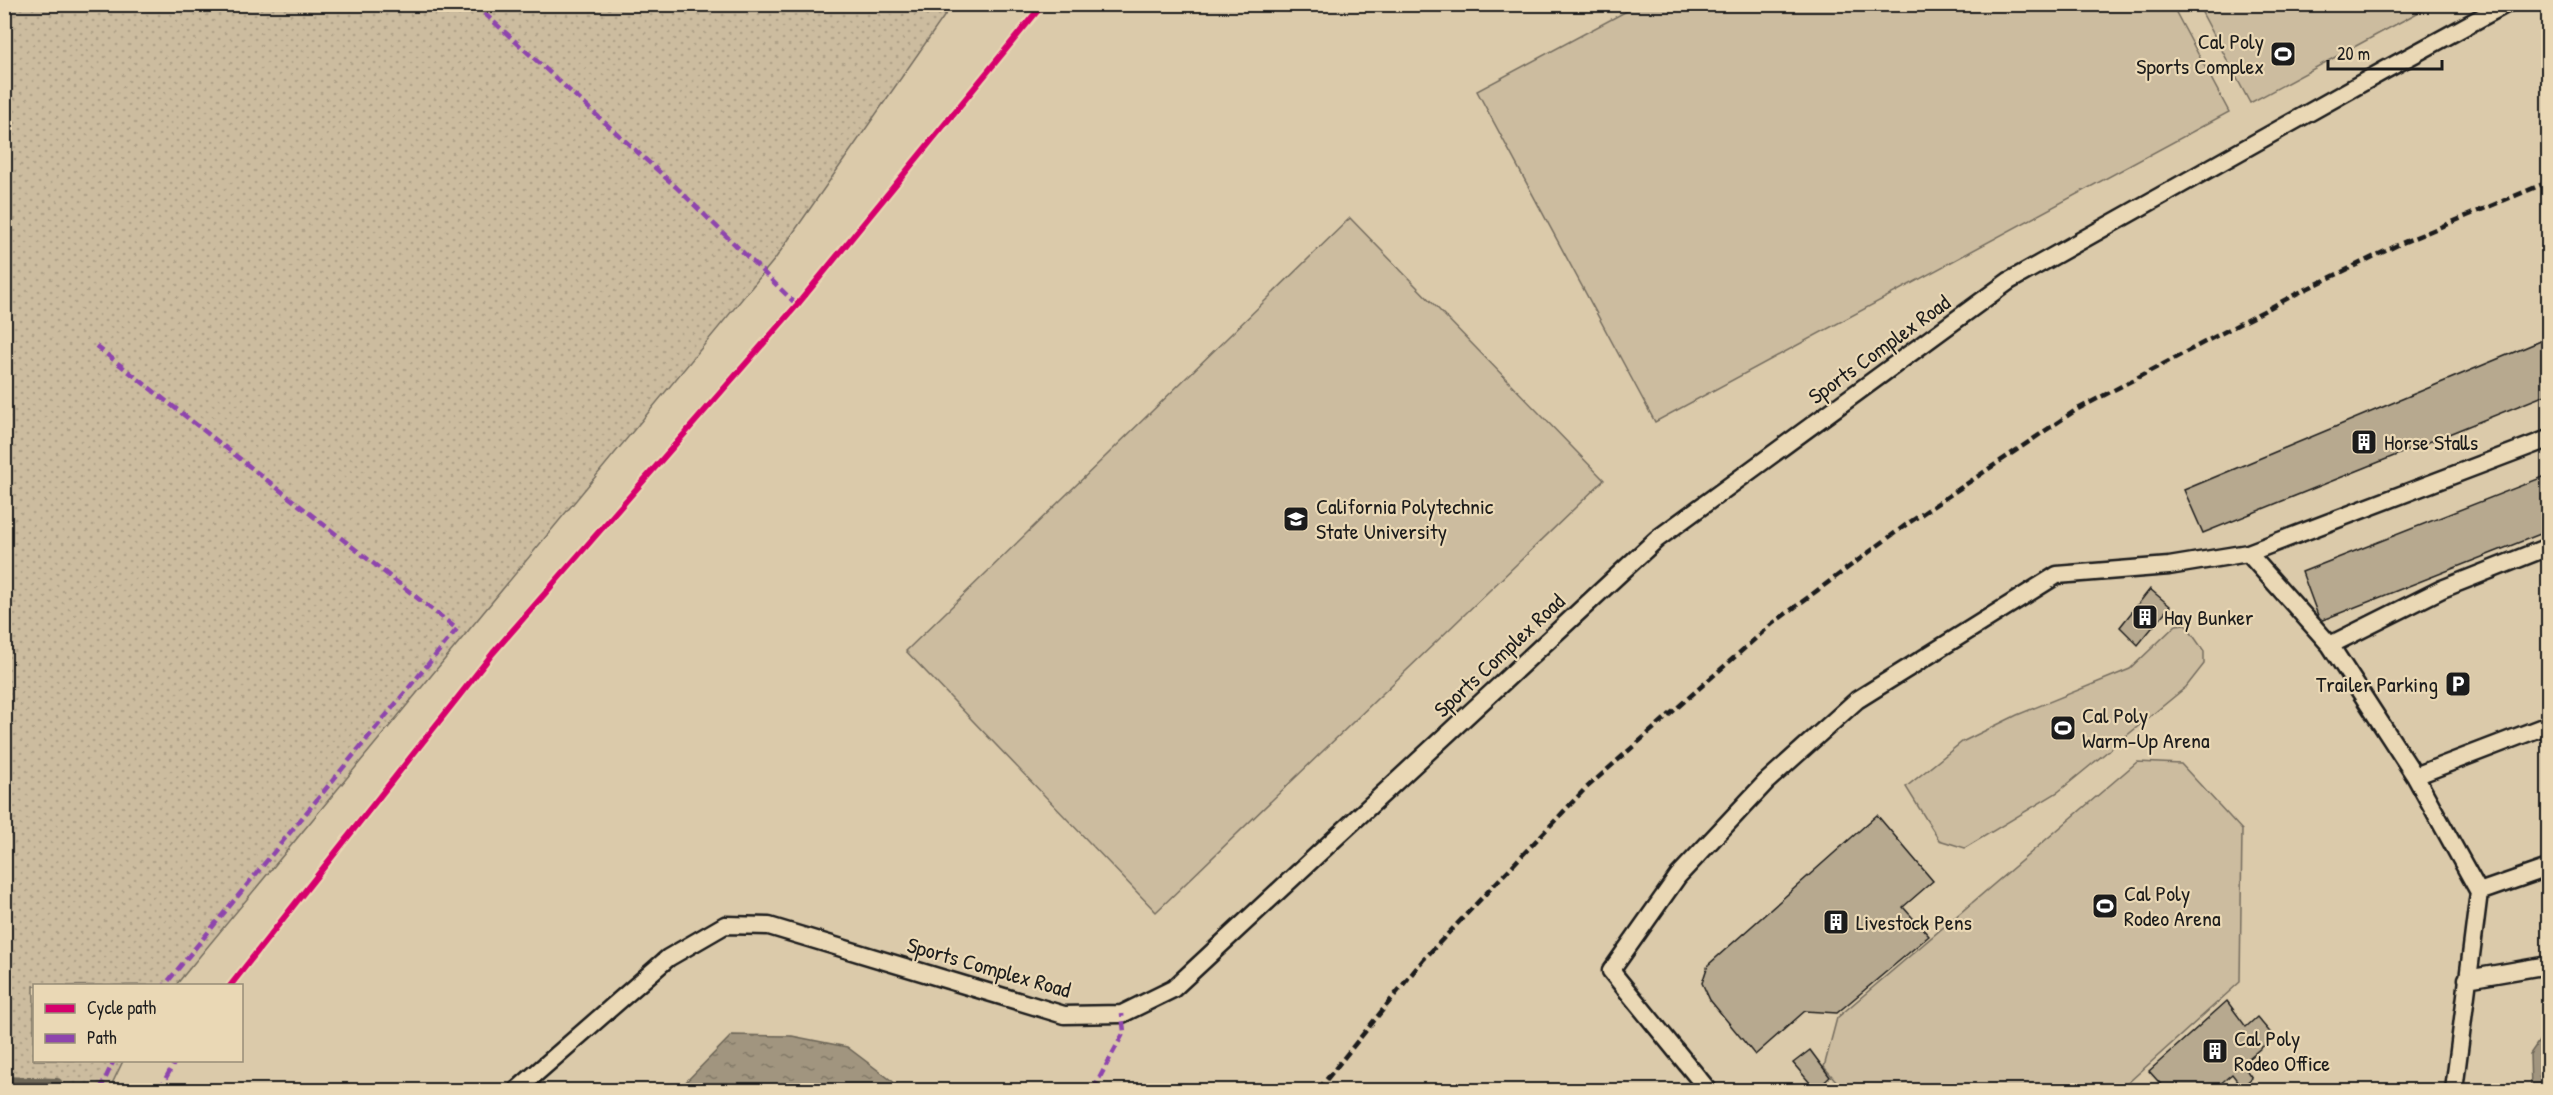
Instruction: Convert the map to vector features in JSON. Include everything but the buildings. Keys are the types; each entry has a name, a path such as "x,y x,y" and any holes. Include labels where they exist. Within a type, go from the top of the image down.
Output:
{"lane":[{"name":"Sports Complex Road","path":"517,1090 668,958 725,925 769,926 1064,1015 1122,1014 1173,989 1657,539 2008,282 2506,4"},
{"path":"1708,1090 1611,971 1678,876 1766,782 1857,700 2057,575 2169,566 2248,553 2548,438"},
{"path":"2330,645 2442,589 2548,547"},
{"path":"2248,553 2330,645 2415,776 2479,892 2454,1090"},
{"path":"2415,776 2548,725"},
{"path":"2479,892 2548,868"},
{"path":"2467,979 2548,965"}],"shaded area":[{"path":"5,4 952,5 775,259 177,984 33,984 33,1062 123,1062 109,1090 5,1090"},
{"name":"California Polytechnic State University","path":"150,5 2548,5 2548,1090 5,1090"},
{"path":"1638,5 2172,5 2229,112 1655,422 1477,91"},
{"name":"Cal Poly Sports Complex","path":"2198,5 2432,5 2250,103"},
{"path":"1350,218 1604,480 1156,912 906,651"},
{"name":"Cal Poly Warm-Up Arena","path":"2185,624 2204,651 2204,664 2186,687 2058,792 1965,848 1939,840 1906,787 1962,742 2017,715 2130,669 2176,625"},
{"name":"Cal Poly Rodeo Arena","path":"2137,762 2181,764 2242,830 2240,982 2120,1090 1844,1090 1824,1067 1837,1018"}],"water":[{"path":"2548,1028 2548,1090 2531,1090 2530,1054"},
{"path":"732,1035 792,1036 847,1047 904,1090 678,1090"}],"waterway":[{"path":"4,1082 57,1084"}],"railway":[{"path":"1318,1090 1423,960 1584,790 1772,624 1907,524 2076,410 2296,294 2402,243 2548,182"}],"marked path":[{"path":"474,4 676,187 797,305"},
{"path":"96,346 457,629 166,984"},
{"path":"1093,1090 1124,1032 1122,1014"},
{"path":"100,1090 113,1062"},
{"path":"159,1090 175,1062"}],"cycle path":[{"path":"232,984 493,653 797,305 1043,4"}],"place":[{"name":"Cal Poly Sports Complex","path":"2283,54"},
{"name":"Horse Stalls","path":"2364,442"},
{"name":"California Polytechnic State University","path":"1296,519"},
{"name":"Hay Bunker","path":"2145,617"},
{"name":"Trailer Parking","path":"2458,684"},
{"name":"Cal Poly Warm-Up Arena","path":"2063,728"},
{"name":"Cal Poly Rodeo Arena","path":"2105,906"},
{"name":"Livestock Pens","path":"1836,922"},
{"name":"Cal Poly Rodeo Office","path":"2215,1051"}]}
